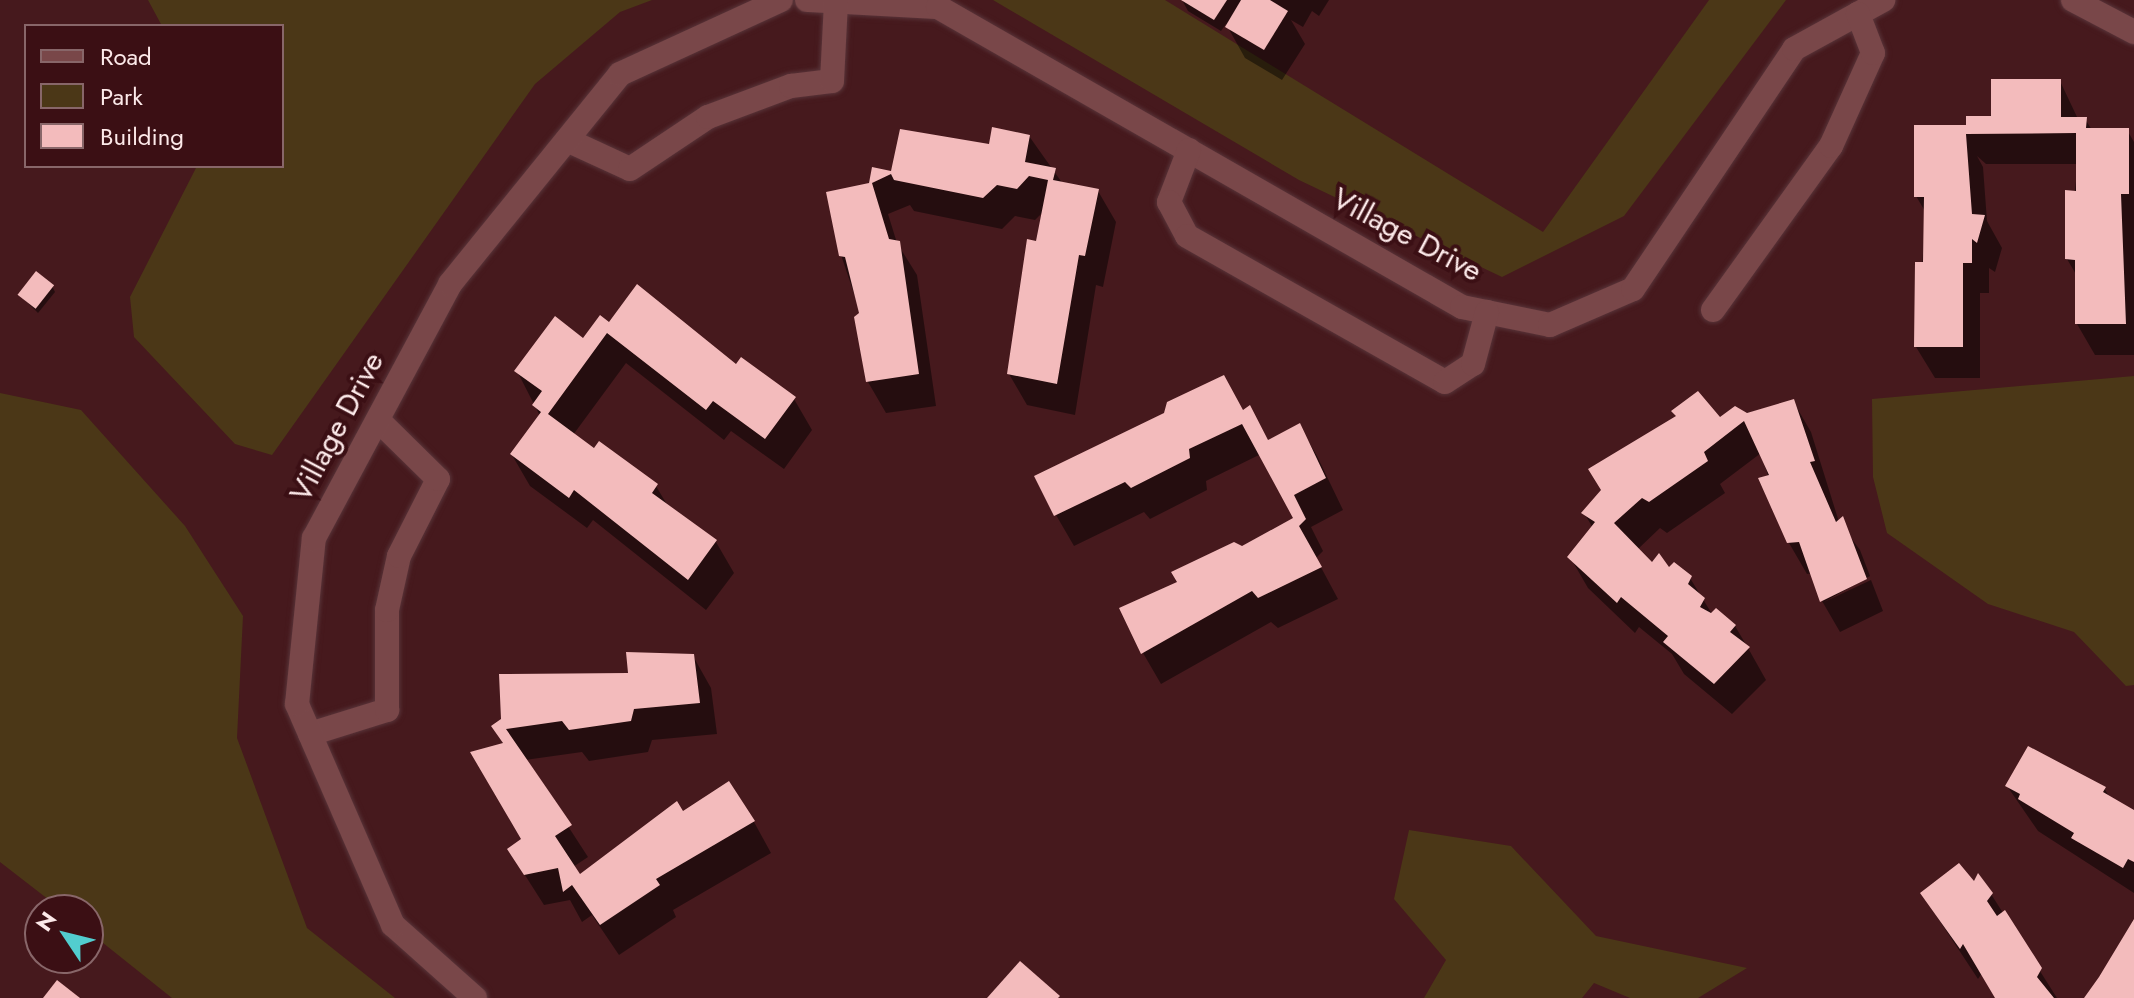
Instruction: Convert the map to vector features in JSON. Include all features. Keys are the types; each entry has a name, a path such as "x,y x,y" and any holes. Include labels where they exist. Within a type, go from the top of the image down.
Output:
{"street":[{"name":"Village Drive","path":"475,998 393,925 297,704 314,538 450,284 620,74 781,0"},
{"name":"Village Drive","path":"807,0 938,7 1462,307 1550,325 1633,289 1794,49 1883,0"},
{"path":"2073,0 2134,32"},
{"path":"567,140 630,169 708,117 791,86 832,81 836,2"},
{"path":"1713,310 1831,146 1873,53 1858,14"},
{"path":"1189,150 1169,202 1187,236 1445,382 1473,364 1487,312"},
{"path":"310,734 387,710 387,610 399,556 438,479 378,420"}],"green space":[{"path":"148,0 652,0 620,12 535,84 272,455 235,444 134,337 130,297 196,168 284,168 284,24 161,24"},
{"path":"993,0 1165,0 1543,232 1709,0 1786,0 1624,216 1502,277 1299,180"},
{"path":"2134,376 2134,685 2126,686 2074,632 1988,604 1887,533 1873,477 1872,399"},
{"path":"0,393 81,410 185,526 243,616 237,738 307,928 395,998 172,998 104,944 104,894 41,894 0,862"},
{"path":"1409,830 1511,846 1596,936 1747,968 1698,998 1630,998 1594,983 1582,998 1424,998 1446,960 1394,899"}],"building":[{"path":"1181,0 1227,0 1214,20"},
{"path":"1241,0 1270,0 1288,11 1264,50 1225,27"},
{"path":"1991,79 2061,79 2061,117 2087,117 2086,128 2129,128 2129,194 2121,194 2126,324 2075,324 2075,260 2065,259 2065,190 2076,191 2076,133 1966,134 1972,214 1985,215 1977,243 1972,239 1972,263 1963,263 1963,347 1914,347 1915,262 1923,262 1924,197 1914,197 1914,125 1966,125 1966,116 1991,116"},
{"path":"992,127 1030,135 1025,162 1056,168 1053,180 1099,189 1085,256 1079,255 1057,384 1007,374 1027,239 1036,241 1048,180 1029,176 1017,189 997,185 983,198 894,180 891,174 872,183 889,239 900,241 919,374 866,382 854,317 859,313 845,257 839,256 826,192 869,183 872,167 891,171 900,129 989,144"},
{"path":"36,271 54,285 36,309 18,295"},
{"path":"637,284 736,364 741,357 796,397 765,439 713,401 706,410 607,333 548,414 594,448 599,441 658,484 652,493 717,540 688,580 574,490 569,498 510,454 541,412 532,405 542,391 514,371 555,316 583,338 600,315 609,322"},
{"path":"1224,375 1243,410 1250,405 1268,440 1300,423 1326,478 1294,495 1306,519 1299,526 1322,567 1258,598 1252,591 1141,654 1119,608 1177,582 1171,572 1234,542 1242,546 1293,518 1242,424 1189,449 1190,458 1131,488 1125,482 1054,516 1034,476 1164,413 1167,402"},
{"path":"1698,391 1720,417 1735,406 1747,413 1794,399 1815,461 1810,462 1836,522 1843,516 1867,579 1820,602 1799,542 1787,543 1758,478 1769,475 1744,421 1704,452 1708,461 1649,502 1642,498 1614,523 1652,562 1659,553 1669,567 1674,562 1692,576 1688,584 1705,598 1700,607 1711,613 1716,608 1736,625 1730,632 1750,647 1714,684 1663,642 1668,636 1621,597 1617,603 1567,557 1595,522 1581,513 1601,490 1588,469 1676,416 1671,411"},
{"path":"626,652 694,654 700,703 634,709 631,721 569,730 562,721 506,729 572,825 555,836 580,874 677,801 683,811 729,781 755,821 656,879 660,885 600,925 572,885 563,892 558,868 524,875 507,849 521,839 470,752 503,743 491,726 501,719 499,674 628,673"},
{"path":"2028,746 2106,787 2103,792 2134,810 2134,862 2128,859 2123,868 2071,838 2074,833 2018,799 2020,794 2005,786"},
{"path":"1959,863 1974,881 1978,873 1993,893 1987,901 1997,916 2005,910 2042,968 2037,977 2054,998 1995,998 1963,944 1960,949 1920,893"},
{"path":"2134,919 2134,998 2084,998 2099,977"},
{"path":"1020,961 1060,996 987,998"},
{"path":"57,980 80,998 43,998"}]}
